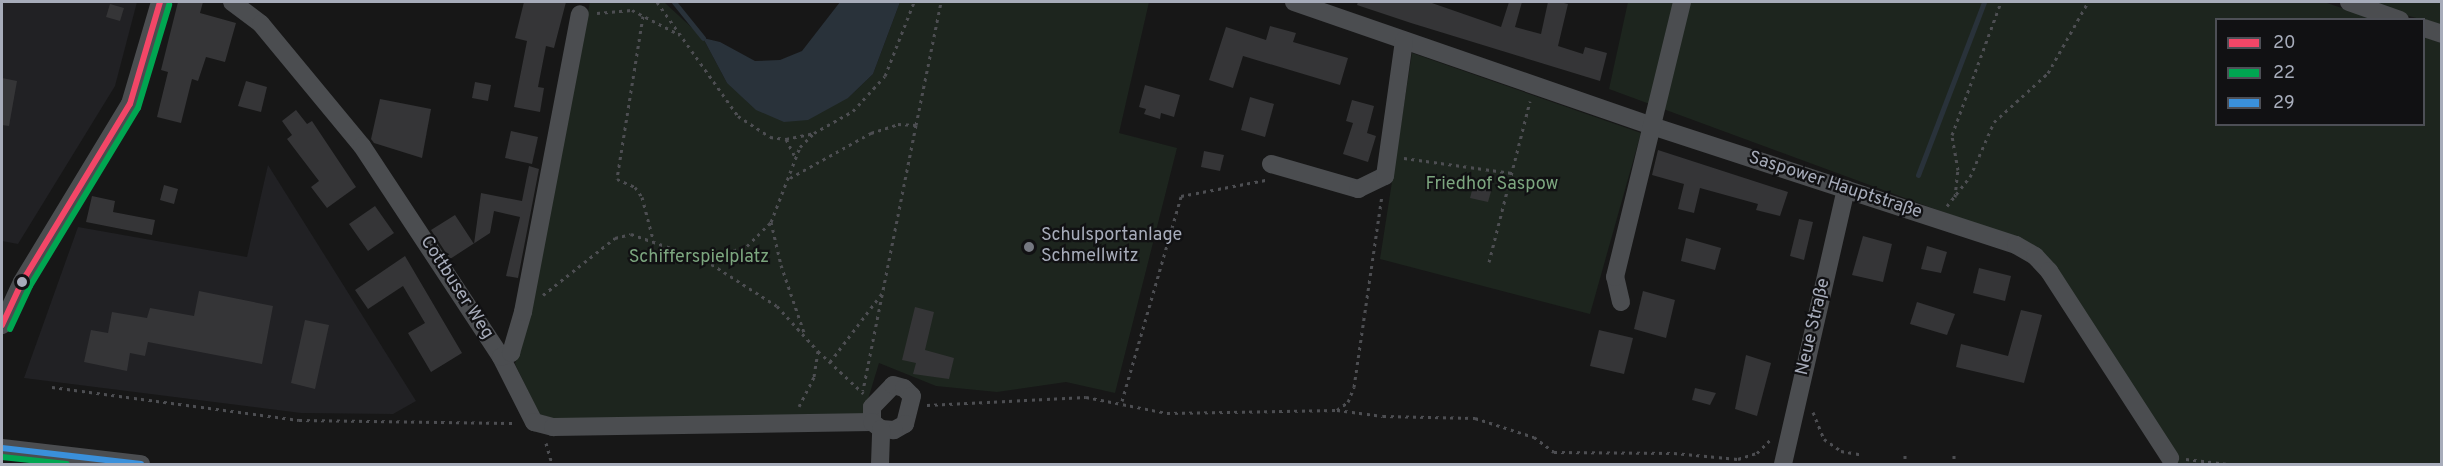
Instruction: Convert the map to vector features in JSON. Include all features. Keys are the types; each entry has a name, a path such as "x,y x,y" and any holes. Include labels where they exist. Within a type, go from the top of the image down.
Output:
{"street":[{"path":"2,325 22,282 130,104 160,2"},
{"name":"Cottbuser Weg","path":"232,2 261,24 362,146 501,357 511,353 523,312 580,14"},
{"name":"Saspower Hauptstraße","path":"1294,2 1652,126 2016,245 2035,256 2049,271 2170,458"},
{"path":"1621,302 1615,277 1682,2"},
{"path":"2349,2 2394,18"},
{"path":"2425,28 2442,34"},
{"path":"1271,164 1358,189 1385,176 1404,40"},
{"name":"Neue Straße","path":"1783,465 1846,189"},
{"path":"501,357 534,422 553,428 789,425 877,426 894,430 905,424 910,412 912,396 904,388 893,385 872,407 877,426 880,465"},
{"path":"2,448 141,465"}],"path":[{"path":"657,2 738,116 771,137 786,139 814,133 853,111 885,76 914,2"},
{"path":"523,312 615,238 631,234 653,238 705,260 777,306 805,333 818,351 862,392 941,2"},
{"path":"1955,199 1958,170 1952,135 2001,2"},
{"path":"1935,218 1955,199 1970,177 1994,122 2048,73 2088,2"},
{"path":"580,14 632,10 683,36"},
{"path":"643,16 617,179 634,187 642,197 653,238"},
{"path":"1489,262 1534,86"},
{"path":"789,178 871,133 898,124 916,125"},
{"path":"705,260 747,246 771,222 795,157 814,133"},
{"path":"786,139 795,157"},
{"path":"1388,155 1512,173"},
{"path":"1122,401 1181,196 1296,172"},
{"path":"1337,410 1348,402 1354,387 1385,176"},
{"path":"771,222 781,265 805,333"},
{"path":"830,362 884,291"},
{"path":"789,425 814,377 818,351"},
{"path":"52,387 299,420 534,422"},
{"path":"910,412 928,405 1044,397 1122,401 1167,413 1337,410 1383,416 1474,418 1534,437 1554,452 1674,453 1738,459 1757,453 1773,434"},
{"path":"1812,407 1824,439 1841,451 1863,455"},
{"path":"1954,455 1954,461"},
{"path":"2170,458 2228,465"},
{"path":"1738,459 1738,465"}],"shaded area":[{"path":"2,2 137,2 115,86 18,244 2,241"},
{"path":"840,2 900,2 873,74 848,98 808,120 784,122 756,110 727,83 703,38 720,42 755,61 780,60 802,51"},
{"path":"268,165 416,401 393,414 301,413 24,378 78,227 247,257"}],"green space":[{"name":"Schifferspielplatz","path":"590,2 664,2 703,38 727,83 848,98 873,74 900,2 1149,2 1119,133 1177,148 1115,393 1066,382 997,392 936,386 879,363 863,416 555,419 539,414 515,364"},
{"path":"1628,2 2324,2 2372,18 2215,18 2215,126 2425,126 2425,37 2441,43 2441,464 2173,464 2019,240 1609,89"},
{"path":"2356,2 2441,2 2441,26 2425,20 2425,18 2416,18"},
{"name":"Friedhof Saspow","path":"1412,53 1641,133 1590,314 1380,259"}],"building":[{"path":"178,2 203,2 200,13 236,23 225,62 206,57 198,81 192,79 181,123 157,117 168,72 161,70"},
{"path":"524,2 566,2 554,48 546,46 538,87 544,88 540,112 514,107 527,41 515,38"},
{"path":"1358,2 1429,2 1501,27 1509,2 1522,2 1515,27 1541,34 1548,2 1568,4 1558,46 1583,54 1585,47 1607,53 1600,81 1411,23 1357,5"},
{"path":"110,4 124,8 120,21 106,17"},
{"path":"1270,26 1296,33 1293,42 1348,58 1340,85 1243,56 1233,88 1209,80 1226,27 1266,40"},
{"path":"2,78 17,81 9,126 2,125"},
{"path":"246,81 267,87 261,112 238,106"},
{"path":"475,82 491,85 488,101 472,98"},
{"path":"1145,85 1180,95 1174,117 1161,113 1160,119 1144,114 1146,109 1139,107"},
{"path":"1250,97 1274,104 1265,137 1241,130"},
{"path":"380,99 431,109 422,158 374,143 371,139"},
{"path":"1352,100 1374,106 1367,133 1376,136 1368,162 1343,154 1353,123 1346,121"},
{"path":"296,110 307,124 312,121 356,187 327,208 311,187 319,181 287,139 292,135 282,121"},
{"path":"511,131 538,137 532,164 505,158"},
{"path":"1658,150 1788,192 1780,216 1756,210 1758,204 1700,188 1694,213 1678,209 1684,184 1652,175"},
{"path":"1204,151 1224,155 1220,171 1201,167"},
{"path":"529,166 539,169 518,278 506,276 520,217 494,211 490,233 474,243 481,193 522,201"},
{"path":"1474,183 1492,188 1488,202 1470,198"},
{"path":"164,185 178,189 174,204 160,200"},
{"path":"92,196 115,201 113,212 155,220 152,235 86,222"},
{"path":"375,206 394,233 368,251 349,224"},
{"path":"455,215 474,244 450,259 431,230"},
{"path":"1799,219 1813,222 1804,260 1790,256"},
{"path":"1863,236 1892,244 1883,282 1852,275"},
{"path":"1686,238 1721,248 1715,270 1681,261"},
{"path":"1927,246 1947,252 1941,273 1921,269"},
{"path":"405,256 462,353 431,372 408,333 425,323 403,286 368,309 355,290"},
{"path":"1979,268 2011,276 2005,301 1973,293"},
{"path":"199,291 273,306 262,364 148,342 145,356 130,353 127,371 84,362 91,330 108,333 112,312 147,318 150,308 194,316"},
{"path":"1643,291 1675,300 1666,338 1634,329"},
{"path":"1917,302 1955,314 1947,335 1910,324"},
{"path":"915,307 934,312 925,350 954,358 949,379 913,374 916,363 902,360"},
{"path":"2021,310 2042,315 2024,383 1956,367 1961,344 2008,356"},
{"path":"305,320 329,325 315,389 291,383"},
{"path":"1599,330 1633,338 1624,374 1590,366"},
{"path":"1746,355 1771,363 1757,416 1735,409"},
{"path":"1695,388 1716,393 1710,405 1692,400"}],"waterway":[{"path":"674,2 703,38"},
{"path":"1918,175 1984,2"}],"transit line":[{"name":"20","path":"2,325 22,282 130,104 160,2"},
{"name":"22","path":"10,329 30,286 138,108 169,5"},
{"name":"29","path":"2,448 141,464"},
{"name":"22","path":"2,457 67,464"}],"place":[{"name":"Schulsportanlage Schmellwitz","path":"1029,247"}]}
